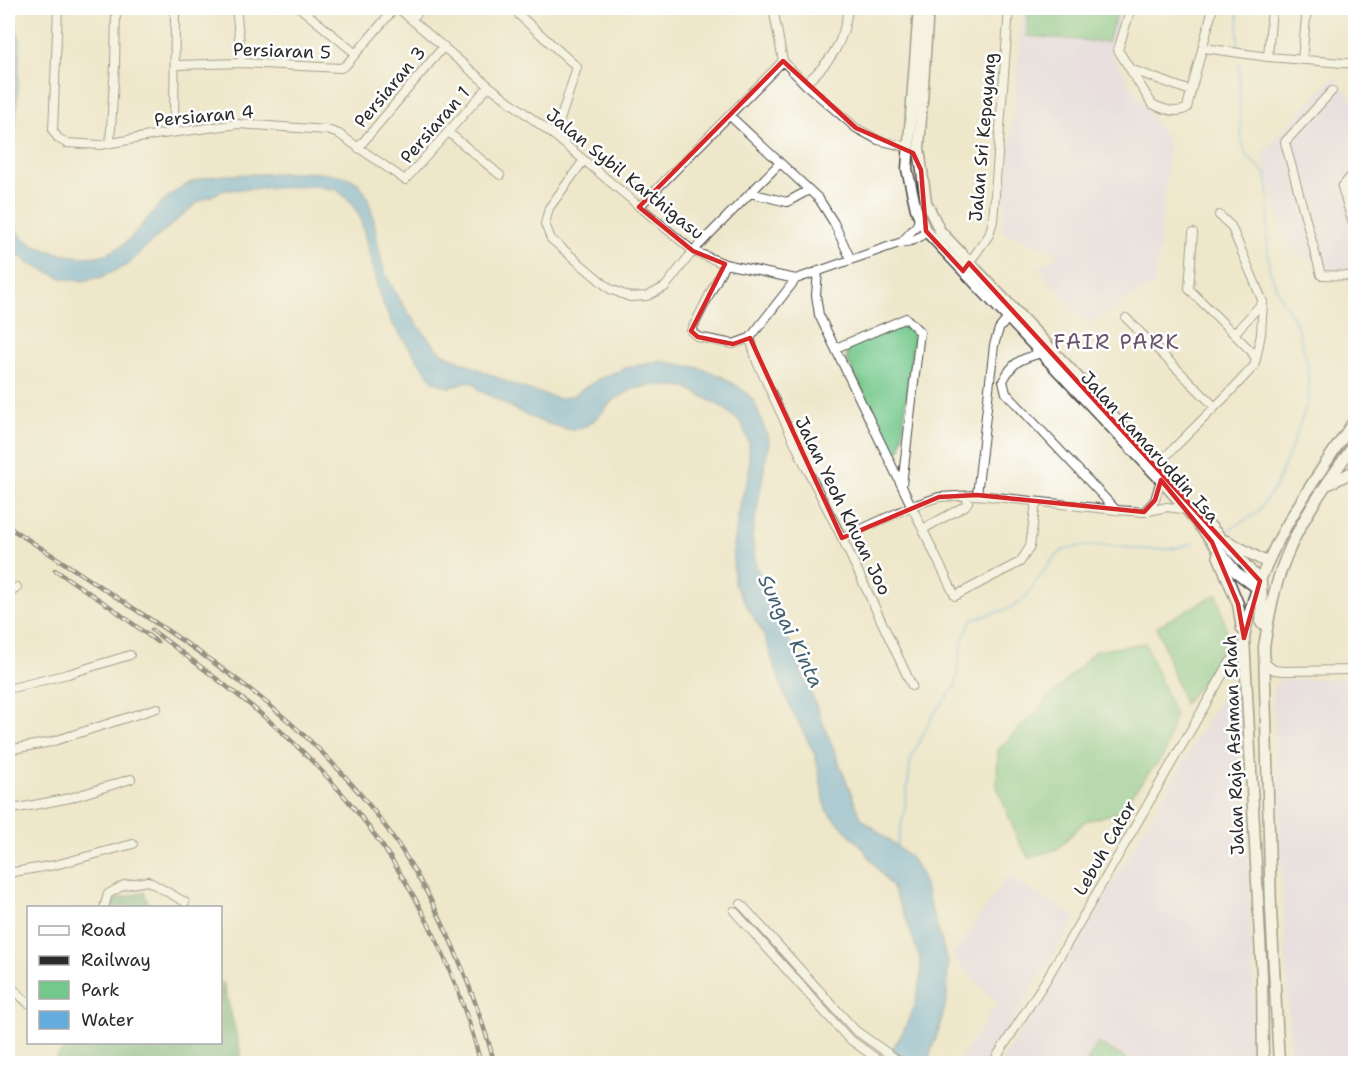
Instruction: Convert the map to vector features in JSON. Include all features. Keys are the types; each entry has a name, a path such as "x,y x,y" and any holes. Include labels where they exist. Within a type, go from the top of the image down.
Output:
{"main road":[{"name":"Jalan Kamaruddin Isa","path":"919,8 907,147 909,177 919,218 926,231 966,267 1154,467 1215,539 1236,572 1260,586"},
{"name":"Jalan Kamaruddin Isa","path":"928,8 919,148 926,202 940,231 1008,318 1154,467 1161,480 1215,539"},
{"path":"907,147 913,153 921,170"},
{"path":"926,202 924,209 928,223 926,231"},
{"name":"Jalan Raja Ashman Shah","path":"1263,1064 1262,976 1244,643 1248,614 1260,586 1266,562 1288,522 1356,418"},
{"name":"Jalan Raja Ashman Shah","path":"1279,1064 1271,909 1264,647 1271,605 1286,557 1316,500 1356,442"},
{"path":"1326,485 1356,470"},
{"path":"1264,647 1260,586 1271,578 1300,519 1316,500"},
{"path":"1215,539 1266,562"},
{"path":"1215,539 1238,604 1244,643"}],"street":[{"name":"Persiaran 4","path":"58,8 53,131 66,143 101,145 238,124 314,129 339,134 403,179"},
{"path":"110,143 116,65 116,8"},
{"path":"174,132 175,8"},
{"path":"236,8 242,63"},
{"path":"300,8 355,52"},
{"name":"Persiaran 5","path":"176,65 242,63 341,68 397,8"},
{"name":"Jalan Sybil Karthigasu","path":"397,8 489,86 555,136 693,251 725,264 796,279 920,238 926,231"},
{"path":"412,19 422,8"},
{"path":"773,8 783,61 805,84 856,128 878,140 907,147"},
{"path":"805,84 828,64 834,54 848,8"},
{"name":"Jalan Sri Kepayang","path":"966,267 988,236 993,221 1009,8"},
{"path":"1131,8 1118,50 1152,104 1177,111 1187,108 1213,8"},
{"path":"1268,57 1272,8"},
{"path":"1302,60 1307,8"},
{"path":"519,15 577,67 555,136"},
{"name":"Persiaran 3","path":"358,148 444,46"},
{"path":"1204,48 1268,57 1356,64"},
{"path":"639,207 783,61"},
{"path":"1130,69 1191,91"},
{"name":"Persiaran 1","path":"403,179 408,179 489,86"},
{"path":"1332,91 1285,142 1321,275 1352,276 1356,272"},
{"path":"729,116 819,199 834,223 851,260"},
{"path":"448,132 500,176"},
{"path":"584,160 549,208 546,224 550,239 610,289 630,297 646,296 665,287 693,251 780,164"},
{"path":"1356,170 1342,187 1353,224 1356,225"},
{"path":"750,193 787,202 809,190"},
{"path":"1154,467 1248,372 1257,359 1263,302 1231,226 1219,215"},
{"path":"900,243 917,225 919,218"},
{"path":"1193,233 1189,289 1257,359"},
{"path":"725,264 692,331 698,338 733,344 750,338 796,279"},
{"path":"818,272 816,295 819,315 956,596 1020,562 1030,547 1036,502"},
{"path":"1234,334 1263,302"},
{"path":"836,348 906,318 920,332 902,484"},
{"path":"977,495 994,345 999,329 1008,318"},
{"path":"1126,318 1214,406"},
{"name":"Jalan Yeoh Khuan Joo","path":"750,338 762,372 806,467 912,686"},
{"path":"1041,353 1020,359 1010,368 1003,381 1006,393 1116,510"},
{"path":"1144,512 1155,500 1161,480"},
{"path":"842,538 912,506 939,497 977,495 1144,512 1167,507 1187,510"},
{"path":"923,530 965,506 968,502 966,496"},
{"path":"8,595 17,587"},
{"name":"Lebuh Cator","path":"992,1064 1084,917 1230,662 1244,643"},
{"path":"8,689 130,655"},
{"path":"1264,662 1274,670 1284,671 1356,670"},
{"path":"8,750 51,742 157,708"},
{"path":"8,810 70,798 131,779"},
{"path":"8,873 55,865 133,844"},
{"path":"105,906 108,894 124,885 148,881 185,902"},
{"path":"741,904 855,1030 903,1064"},
{"path":"734,911 848,1038 884,1064"},
{"path":"8,984 27,1002"}],"highlighted area":[{"path":"783,61 856,128 913,153 921,170 926,231 963,271 969,263 1260,581 1244,638 1238,604 1212,542 1161,480 1155,500 1144,512 977,495 939,497 842,538 750,338 733,344 698,337 691,331 725,264 693,251 639,207"}],"shaded area":[{"path":"1023,8 1123,8 1110,52 1169,143 1155,284 1087,325 1038,268 1059,254 1002,231"},
{"path":"1334,77 1355,104 1355,284 1287,247 1262,153"},
{"path":"1239,667 1257,1063 1000,1064 1086,928"},
{"path":"1355,678 1355,1063 1291,1063 1273,688 1280,680"},
{"path":"1007,876 1077,917 987,1063 957,1063 998,1003 952,957"}],"green space":[{"path":"1028,8 1119,8 1107,42 1027,36"},
{"path":"905,325 914,335 901,448 896,453 891,450 846,357 850,346"},
{"path":"1217,594 1228,637 1206,677 1184,704 1157,626"},
{"path":"1145,643 1175,715 1164,755 1116,813 1085,821 1057,849 1029,858 1018,840 997,786 998,750 1095,651"},
{"path":"144,892 150,906 111,906 112,900"},
{"path":"222,983 242,1058 241,1063 52,1063 68,1044 222,1044"},
{"path":"1098,1043 1133,1063 1086,1063"}],"water":[{"path":"8,14 13,19 20,40 16,121 8,171"},
{"name":"Sungai Kinta","path":"309,172 334,174 353,180 361,186 371,208 385,273 411,316 444,354 516,386 559,399 572,396 599,379 626,368 660,361 696,367 721,376 743,390 754,401 769,441 752,537 756,565 807,683 861,818 910,857 920,872 948,963 947,999 927,1063 882,1063 901,1036 914,1008 921,978 920,959 907,921 891,886 861,846 826,810 816,757 785,696 763,633 734,584 733,552 740,505 749,474 749,443 742,424 724,408 686,387 654,385 633,389 612,401 596,419 582,428 571,430 526,415 479,390 474,383 467,381 450,388 433,381 392,323 380,297 360,217 351,202 337,190 315,186 224,190 198,202 129,264 102,277 81,281 62,278 32,265 8,247 8,217 22,237 40,248 84,257 105,254 120,247 133,236 156,208 190,183 216,176"}],"waterway":[{"path":"1238,43 1240,8"},
{"path":"1228,530 1256,514 1275,487 1309,399 1307,361 1296,323 1279,295 1269,268 1267,236 1270,202 1266,174 1246,155 1241,137 1239,64"},
{"path":"897,846 911,759 933,715 955,687 963,638 972,620 1019,603 1055,557 1067,549 1099,545 1161,549 1177,548 1193,543"}],"railway":[{"path":"8,527 204,655 303,734 333,764 388,830 438,913 464,972 495,1064"},
{"path":"55,570 112,608 157,642"},
{"path":"152,630 235,693 295,744 343,794 370,828 395,864 437,941 469,1022 481,1064"}],"district":[{"name":"FAIR PARK","path":"1117,342"}]}
